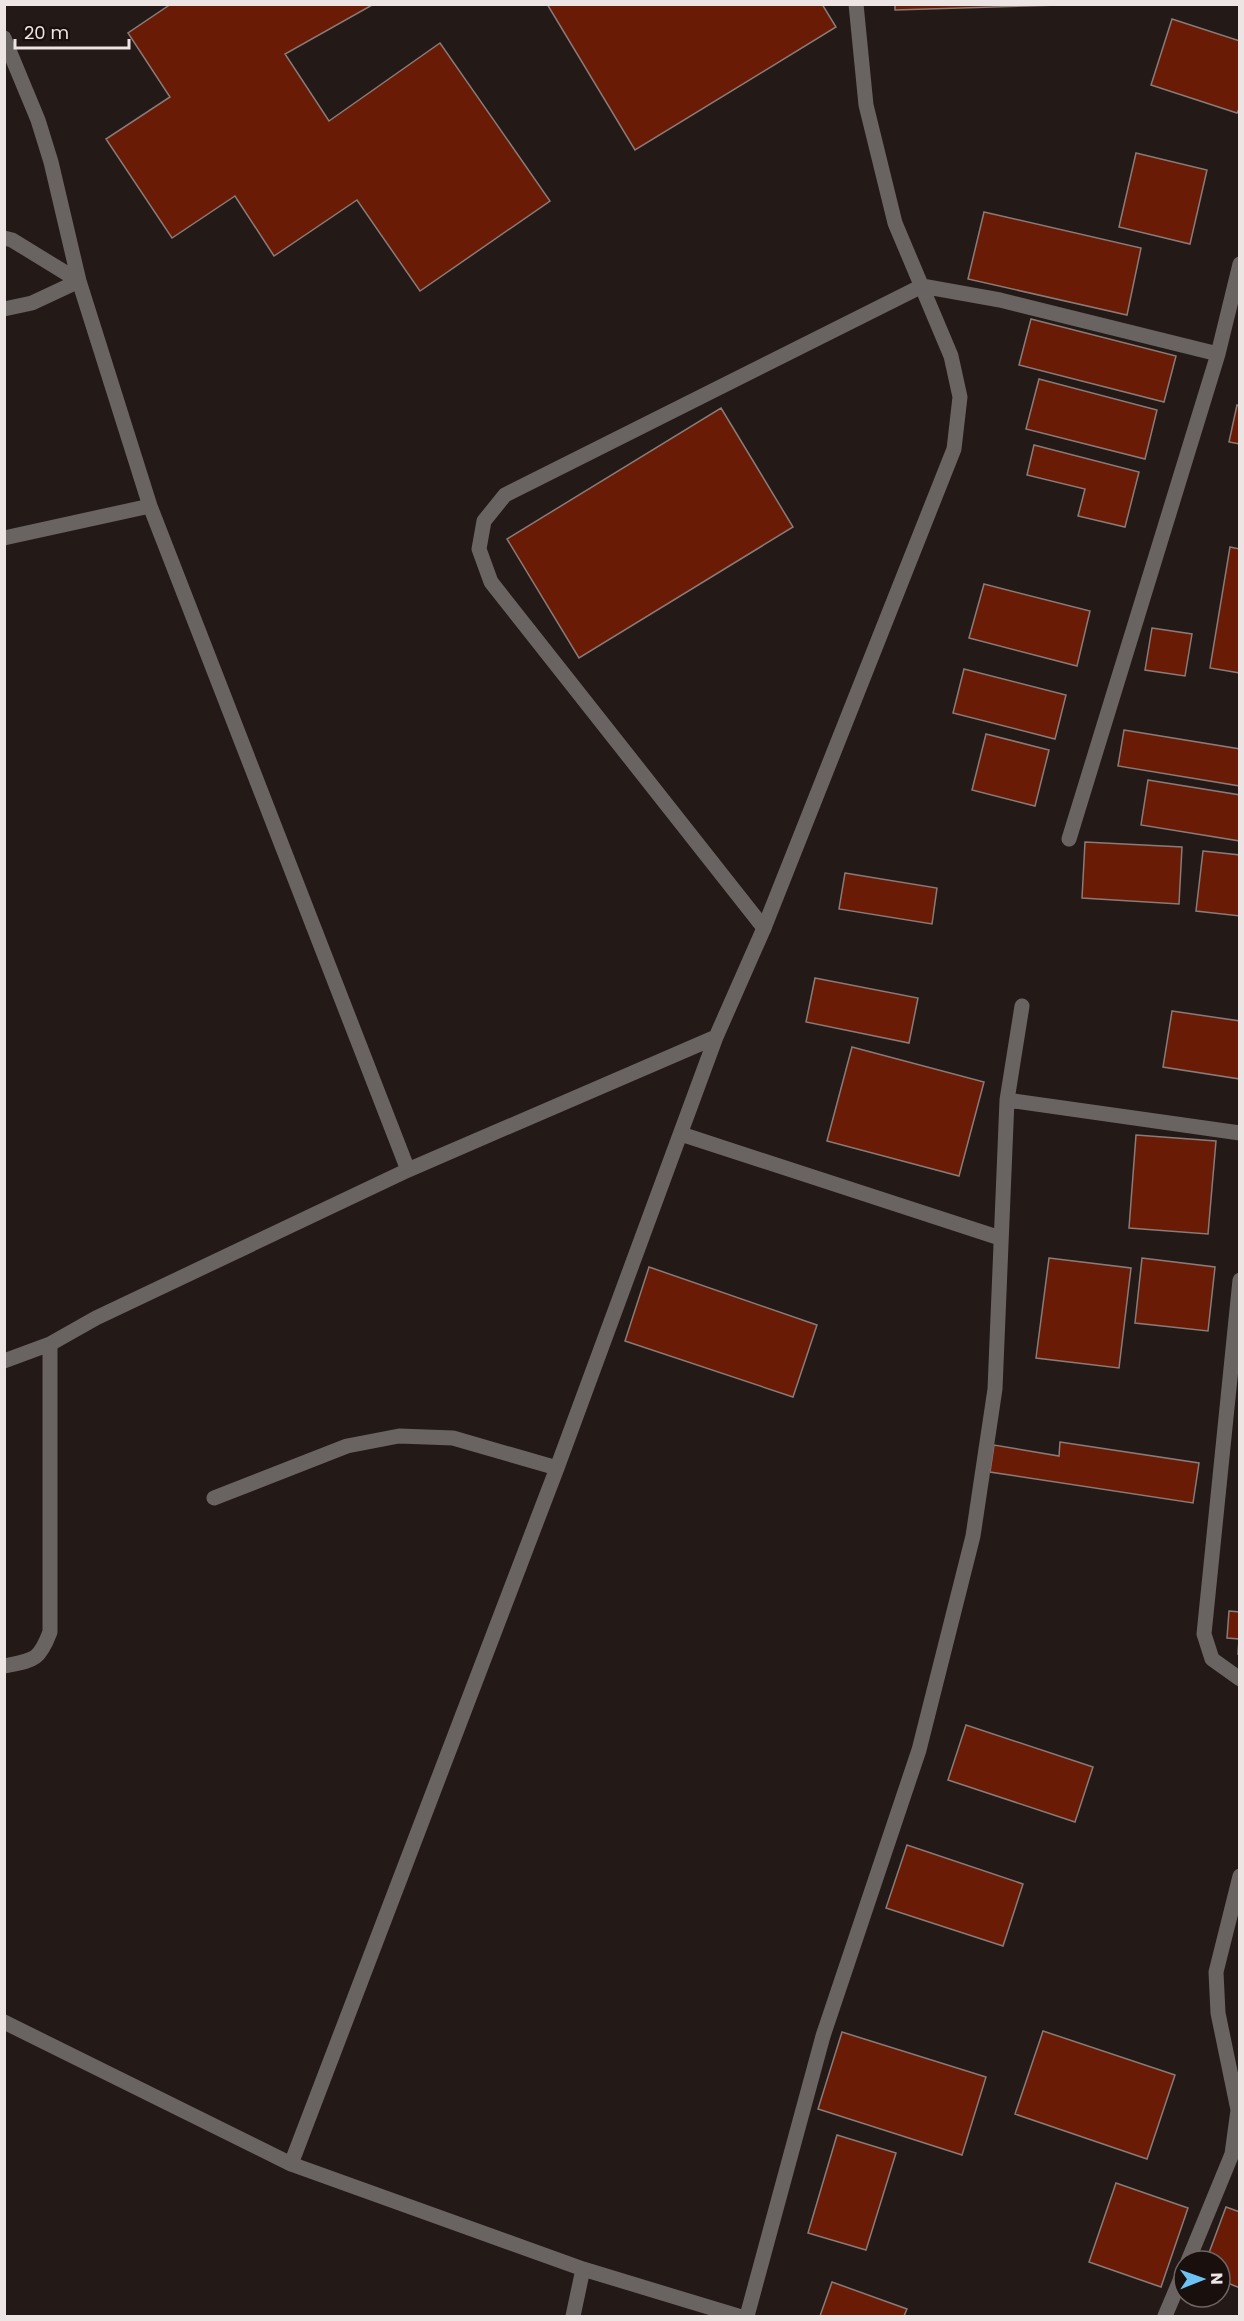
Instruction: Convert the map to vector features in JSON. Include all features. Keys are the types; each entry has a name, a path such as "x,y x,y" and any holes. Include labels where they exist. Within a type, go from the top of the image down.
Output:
{"street":[{"path":"291,2164 557,1468 716,1037 764,928 954,449 960,397 951,356 895,223 866,105 856,4"},
{"path":"4,38 38,120 51,162 78,281 150,506 408,1170"},
{"path":"4,238 12,240 78,281"},
{"path":"1069,839 1218,354 1239,264"},
{"path":"4,309 32,303 78,281"},
{"path":"764,928 491,582 480,549 484,521 505,495 922,286 1000,300 1218,354"},
{"path":"4,538 150,506"},
{"path":"747,2316 824,2036 919,1750 973,1536 995,1389 1007,1100 1022,1006"},
{"path":"4,1361 50,1344 96,1318 408,1170 716,1037"},
{"path":"1007,1100 1239,1133"},
{"path":"681,1134 1000,1238"},
{"path":"1239,1280 1204,1634 1212,1659 1239,1679"},
{"path":"4,1666 26,1662 42,1653 50,1632 50,1344"},
{"path":"214,1498 348,1446 399,1436 453,1438 557,1468"},
{"path":"1193,2249 1232,2154 1238,2110 1218,2013 1215,1972 1239,1876"},
{"path":"4,2022 291,2164 583,2269 738,2316"},
{"path":"573,2316 583,2269"},
{"path":"1165,2316 1172,2299"}],"building":[{"path":"171,4 374,4 285,54 329,121 440,43 550,201 420,291 357,200 274,256 235,196 172,238 106,139 170,97 128,33"},
{"path":"547,4 822,4 836,27 635,150"},
{"path":"895,4 1059,4 1059,5 895,10"},
{"path":"1172,19 1240,41 1240,107 1237,113 1151,85"},
{"path":"1136,153 1207,170 1190,244 1119,227"},
{"path":"984,212 1141,248 1127,315 968,279"},
{"path":"1031,319 1176,356 1164,402 1019,365"},
{"path":"1039,379 1157,410 1145,459 1026,429"},
{"path":"1237,405 1240,406 1240,444 1229,442"},
{"path":"721,408 793,527 579,658 507,539"},
{"path":"1034,445 1139,472 1125,527 1078,516 1085,489 1027,475"},
{"path":"1230,547 1240,549 1240,673 1210,668"},
{"path":"984,584 1090,611 1077,666 969,638"},
{"path":"1152,628 1192,634 1185,676 1145,670"},
{"path":"964,669 1066,695 1055,739 953,713"},
{"path":"1124,730 1240,749 1240,786 1118,766"},
{"path":"986,734 1049,750 1035,806 972,790"},
{"path":"1148,780 1240,795 1240,841 1141,825"},
{"path":"1085,842 1182,847 1179,904 1082,898"},
{"path":"1203,851 1240,855 1240,916 1196,911"},
{"path":"845,873 937,888 932,924 839,909"},
{"path":"815,978 918,998 909,1043 806,1022"},
{"path":"1172,1011 1240,1021 1240,1079 1163,1067"},
{"path":"852,1047 984,1082 959,1176 827,1141"},
{"path":"1136,1135 1216,1141 1208,1234 1129,1228"},
{"path":"1049,1258 1131,1268 1119,1368 1036,1358"},
{"path":"1142,1258 1215,1267 1208,1331 1135,1323"},
{"path":"649,1267 817,1325 793,1397 625,1341"},
{"path":"1060,1442 1199,1463 1193,1503 990,1472 994,1445 1059,1456"},
{"path":"1229,1611 1240,1612 1240,1654 1238,1654 1239,1639 1227,1638"},
{"path":"966,1725 1093,1767 1075,1822 948,1780"},
{"path":"907,1845 1023,1884 1003,1946 886,1908"},
{"path":"1043,2031 1175,2075 1147,2159 1015,2114"},
{"path":"842,2032 986,2077 962,2155 818,2109"},
{"path":"837,2135 896,2153 866,2250 808,2233"},
{"path":"1116,2183 1188,2208 1174,2249 1172,2249 1161,2287 1089,2262"},
{"path":"1226,2207 1240,2212 1240,2288 1232,2285 1232,2249 1210,2249"},
{"path":"832,2282 907,2309 904,2316 820,2316"}]}
